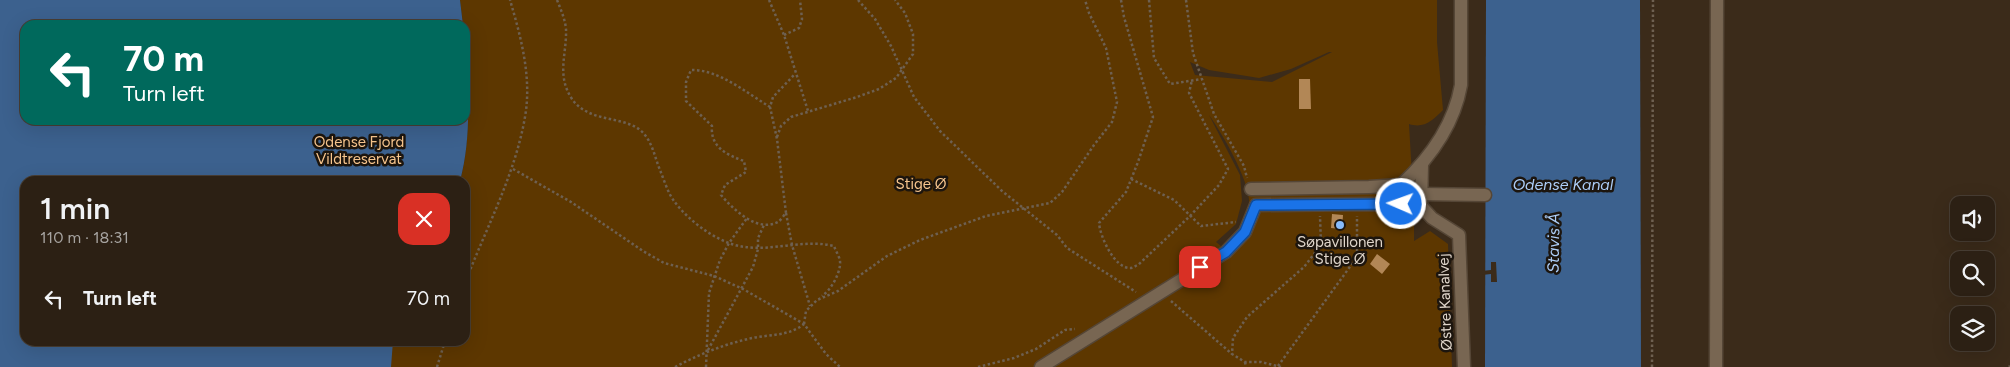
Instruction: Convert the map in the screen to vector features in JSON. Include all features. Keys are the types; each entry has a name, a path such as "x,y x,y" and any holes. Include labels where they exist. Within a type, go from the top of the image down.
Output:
{"street":[{"path":"1251,189 1369,187 1401,184 1422,165 1448,126 1458,97 1460,85 1461,0"},
{"path":"1716,367 1717,0"},
{"path":"1421,200 1422,165"},
{"path":"1401,184 1401,204"},
{"path":"1041,367 1226,252 1245,232 1256,205 1401,204 1421,200 1485,195"},
{"name":"Østre Kanalvej","path":"1421,200 1432,218 1459,235 1464,367"}],"path":[{"path":"470,271 512,168 526,116 523,52 519,29 510,0"},
{"path":"558,0 566,26 563,80 572,99 586,112 605,119 626,123 644,133 650,142 674,201 698,226 730,243 758,249 823,243 834,246 839,257 840,266 831,287 806,311 804,324"},
{"path":"769,0 784,36 808,112"},
{"path":"784,36 799,28 802,18 800,0"},
{"path":"858,0 875,19 891,46 914,97 940,131 1002,191 1057,235 1068,248 1148,299"},
{"path":"777,139 781,126 791,117 879,89 896,78 902,71 913,54 913,34 905,13 895,0"},
{"path":"817,300 838,291 887,256 920,240 986,216 1050,203 1062,192 1112,122 1117,102 1106,48 1088,13 1085,0"},
{"path":"1121,0 1124,17 1153,117 1132,178 1121,199 1099,223 1100,231 1112,255 1120,264 1129,268 1138,265 1190,216 1219,185 1228,170 1189,93 1192,80"},
{"path":"1149,0 1154,58 1161,72 1170,84 1202,79"},
{"path":"1186,0 1193,53 1214,114 1244,166 1251,189"},
{"path":"1652,367 1653,0"},
{"path":"770,106 729,82 701,69 691,70 686,82 686,101 712,126 711,135 720,149 730,156 744,161 746,172 725,185 721,194 730,205 748,218 764,225 778,222 786,213"},
{"path":"796,74 773,96 770,106 777,139 792,245 810,306"},
{"path":"512,168 571,202 664,263 714,276 742,289 804,324 826,354 840,367"},
{"path":"1132,178 1174,200 1201,226 1250,220"},
{"path":"1232,354 1233,338 1248,316 1304,267 1321,245 1319,204"},
{"path":"1161,291 1232,354 1245,362 1261,362 1280,367 1357,257 1357,204"},
{"path":"706,367 709,293 720,260 748,218"},
{"path":"706,353 753,267 758,249 758,238 764,225"},
{"path":"675,367 715,348 751,338 788,333 804,324"},
{"path":"978,367 1014,358 1036,349 1065,330 1077,330"},
{"path":"438,367 444,346"},
{"path":"1245,362 1246,367"}],"green space":[{"name":"Stige Ø","path":"0,0 20,20 20,125 25,125 25,176 20,176 20,346 470,346 470,176 461,176 467,143 468,125 470,125 470,20 462,20 460,0 1437,0 1437,42 1443,110 1432,120 1424,124 1409,124 1414,241 1430,231 1448,244 1452,367 0,367","holes":["1332,52 1272,82 1195,75 1190,62 1209,70 1259,78 1291,69","1209,115 1241,172 1249,197 1246,216 1227,251 1216,242 1236,224 1242,201 1240,175"]}],"water":[{"name":"Odense Fjord Vildtreservat","path":"0,0 460,0 462,20 20,20 20,125 468,125 466,150 461,176 20,176 20,346 393,346 391,367 0,367"},
{"name":"Odense Kanal","path":"1486,0 1640,0 1641,367 1485,367"}],"pier":[{"path":"1491,262 1496,262 1497,282 1491,282 1491,274 1482,275 1482,271 1491,270"}],"building":[{"path":"1299,79 1310,79 1311,109 1299,109"},
{"path":"1332,214 1343,215 1342,229 1331,228"},
{"path":"1377,254 1390,264 1382,274 1370,264"}],"place":[{"name":"Søpavillonen Stige Ø","path":"1340,225"}],"route":[{"path":"1200,267 1226,252 1245,232 1256,205 1401,204"}],"water label":[{"name":"Stavis Å","path":"1553,243"}]}
